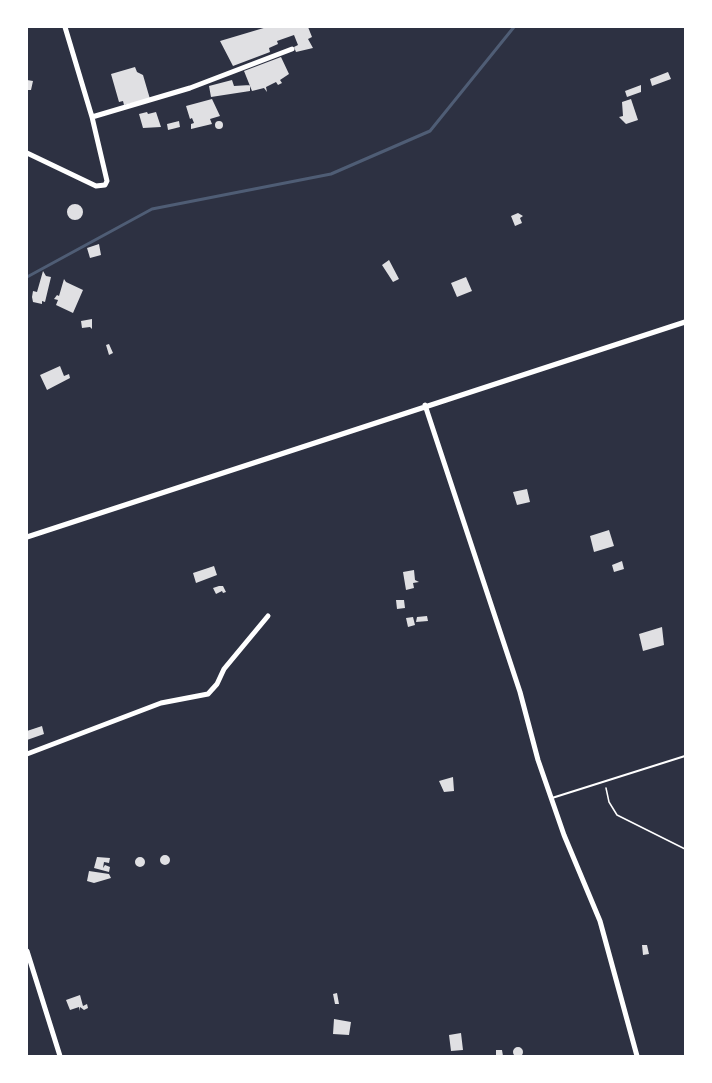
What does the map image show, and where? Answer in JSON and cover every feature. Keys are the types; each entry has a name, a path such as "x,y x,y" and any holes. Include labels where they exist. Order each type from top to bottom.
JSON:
{"street":[{"path":"27,153 96,186 106,183 107,173 65,27"},
{"path":"92,117 190,88 292,48"},
{"path":"27,537 425,405 685,322"},
{"path":"425,405 564,835 600,921 637,1056"},
{"path":"27,754 161,703 208,694 217,684 224,669 268,616"},
{"path":"27,951 60,1056"}],"lane":[{"path":"552,798 685,756"}],"path":[{"path":"604,782 609,802 617,815 685,849"}],"building":[{"path":"267,27 308,27 312,37 308,39 313,48 296,52 294,47 298,45 294,35 277,41 278,44 269,48 270,52 233,66 220,41"},
{"path":"281,57 289,74 280,80 282,83 278,85 276,82 266,87 267,92 264,88 252,91 244,71"},
{"path":"135,67 137,72 143,75 150,99 124,105 123,101 119,102 111,74"},
{"path":"668,72 671,79 652,86 650,79"},
{"path":"27,80 33,81 31,90 27,90"},
{"path":"232,80 234,86 250,85 250,91 211,97 209,86"},
{"path":"641,85 641,92 627,97 625,91"},
{"path":"212,99 220,116 210,119 212,124 191,129 191,124 194,123 192,118 190,119 186,106"},
{"path":"631,99 638,120 626,124 619,117 623,116 622,102"},
{"path":"147,112 148,114 156,112 161,127 143,128 139,114"},
{"path":"179,121 180,127 168,130 167,124"},
{"path":"219,121 223,125 219,129 215,125"},
{"path":"75,204 81,206 83,212 81,218 75,220 69,218 67,212 69,206"},
{"path":"518,213 523,216 520,218 522,223 515,226 511,216"},
{"path":"99,244 101,255 90,258 87,248"},
{"path":"389,260 399,279 393,282 382,265"},
{"path":"43,271 46,276 51,277 45,302 42,301 42,304 33,302 32,297 33,291 37,292"},
{"path":"466,277 472,291 457,297 451,283"},
{"path":"64,279 83,290 73,313 56,305 58,300 54,299 57,295 59,296"},
{"path":"92,319 92,329 82,328 81,321"},
{"path":"109,344 113,353 109,355 106,345"},
{"path":"60,366 64,376 69,374 70,378 47,390 40,375"},
{"path":"527,489 530,502 517,505 513,492"},
{"path":"609,530 614,546 594,552 590,536"},
{"path":"622,561 624,569 614,572 612,565"},
{"path":"214,566 217,575 196,583 193,573"},
{"path":"414,570 415,580 419,582 413,583 414,588 406,590 403,572"},
{"path":"223,586 226,592 216,594 213,588"},
{"path":"396,600 404,600 405,608 397,609"},
{"path":"427,616 428,621 416,622 417,617"},
{"path":"413,617 415,625 408,627 406,618"},
{"path":"662,627 664,645 643,651 639,634"},
{"path":"42,726 44,734 27,740 27,731"},
{"path":"453,777 454,791 444,792 439,781"},
{"path":"165,855 169,856 169,864 165,865 161,864 160,860 161,856"},
{"path":"97,857 110,858 109,863 104,862 103,868 105,865 110,867 109,872 94,868"},
{"path":"140,857 145,862 140,867 135,862"},
{"path":"89,871 109,874 111,878 94,883 87,881"},
{"path":"642,945 647,945 649,954 643,955"},
{"path":"337,993 339,1004 335,1004 333,994"},
{"path":"80,995 83,1006 87,1004 88,1008 84,1010 80,1007 80,1011 79,1007 70,1010 66,1000"},
{"path":"334,1019 351,1022 349,1035 333,1034"},
{"path":"461,1033 463,1050 451,1051 449,1035"},
{"path":"518,1047 522,1048 522,1056 518,1057 514,1056 513,1052 514,1048"},
{"path":"496,1050 502,1050 503,1056 496,1055"}],"waterway":[{"path":"27,277 152,209 331,174 430,131 514,27"}]}
